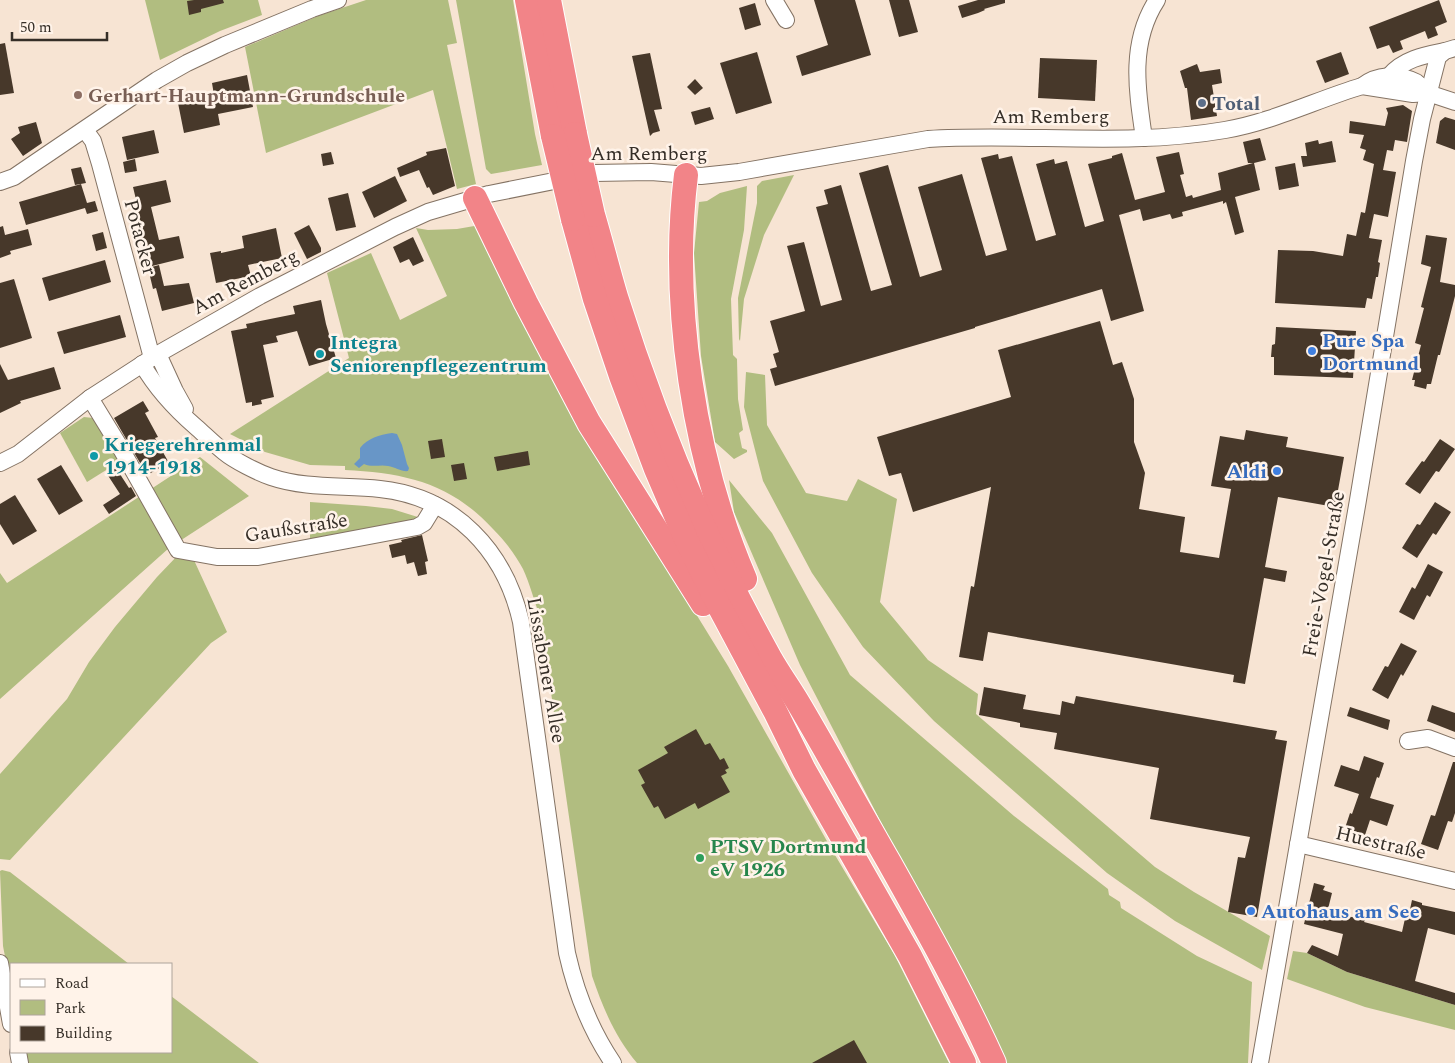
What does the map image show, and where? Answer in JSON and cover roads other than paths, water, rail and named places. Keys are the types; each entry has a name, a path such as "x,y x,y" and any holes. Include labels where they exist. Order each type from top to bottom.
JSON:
{"highway":[{"path":"527,0 564,135 583,217 606,333 656,469 686,538 719,606 804,770 910,956 964,1063"},
{"path":"548,0 564,135"},
{"path":"686,175 681,245 683,291 688,359 702,442 723,523 737,561 782,660 799,705"},
{"path":"475,198 526,303 589,424 689,582 767,715 804,770"},
{"path":"583,217 616,296 649,395 685,485 733,588 770,659 799,705 956,983 994,1063"}],"street":[{"path":"0,182 14,177 157,80 187,63 311,4 338,0"},
{"path":"774,0 786,20"},
{"path":"1144,138 1137,90 1139,46 1145,24 1157,0"},
{"path":"1389,76 1395,68 1409,61 1450,49"},
{"path":"1450,49 1438,57 1428,93 1455,102"},
{"name":"Am Remberg","path":"0,462 18,454 90,398 150,358 260,296 395,227 428,212 475,198 594,173 651,172 701,176 786,165 936,138 1144,138 1185,136 1253,124 1362,86 1371,79 1389,76 1417,82 1428,93"},
{"name":"Am Remberg","path":"1362,86 1413,94 1428,93"},
{"name":"Freie-Vogel-Straße","path":"1260,1063 1358,500 1414,161 1428,93"},
{"name":"Potacker","path":"85,130 93,141 100,164 150,358"},
{"name":"Lissaboner Allee","path":"150,358 151,379 170,404 225,454 271,477 317,486 382,489 403,493 435,505 460,519 490,550 503,570 517,604 524,641 567,953 573,979 593,1029 613,1063"},
{"name":"Gaußstraße","path":"90,398 178,550 217,557 258,557 417,527 424,523 435,505"},
{"path":"1408,741 1428,738 1455,748"},
{"name":"Huestraße","path":"1298,844 1455,881"},
{"path":"0,964 7,1017"}],"water":[{"path":"392,433 397,434 402,445 409,468 408,471 364,464 359,468 354,464 360,458 360,448 370,439"}],"place":[{"name":"Gerhart-Hauptmann-Grundschule","path":"78,95"},
{"name":"Total","path":"1202,103"},
{"name":"Pure Spa Dortmund","path":"1312,351"},
{"name":"Integra Seniorenpflegezentrum","path":"320,354"},
{"name":"Kriegerehrenmal 1914-1918","path":"94,456"},
{"name":"Aldi","path":"1277,471"},
{"name":"PTSV Dortmund eV 1926","path":"700,858"},
{"name":"Autohaus am See","path":"1251,911"}]}
